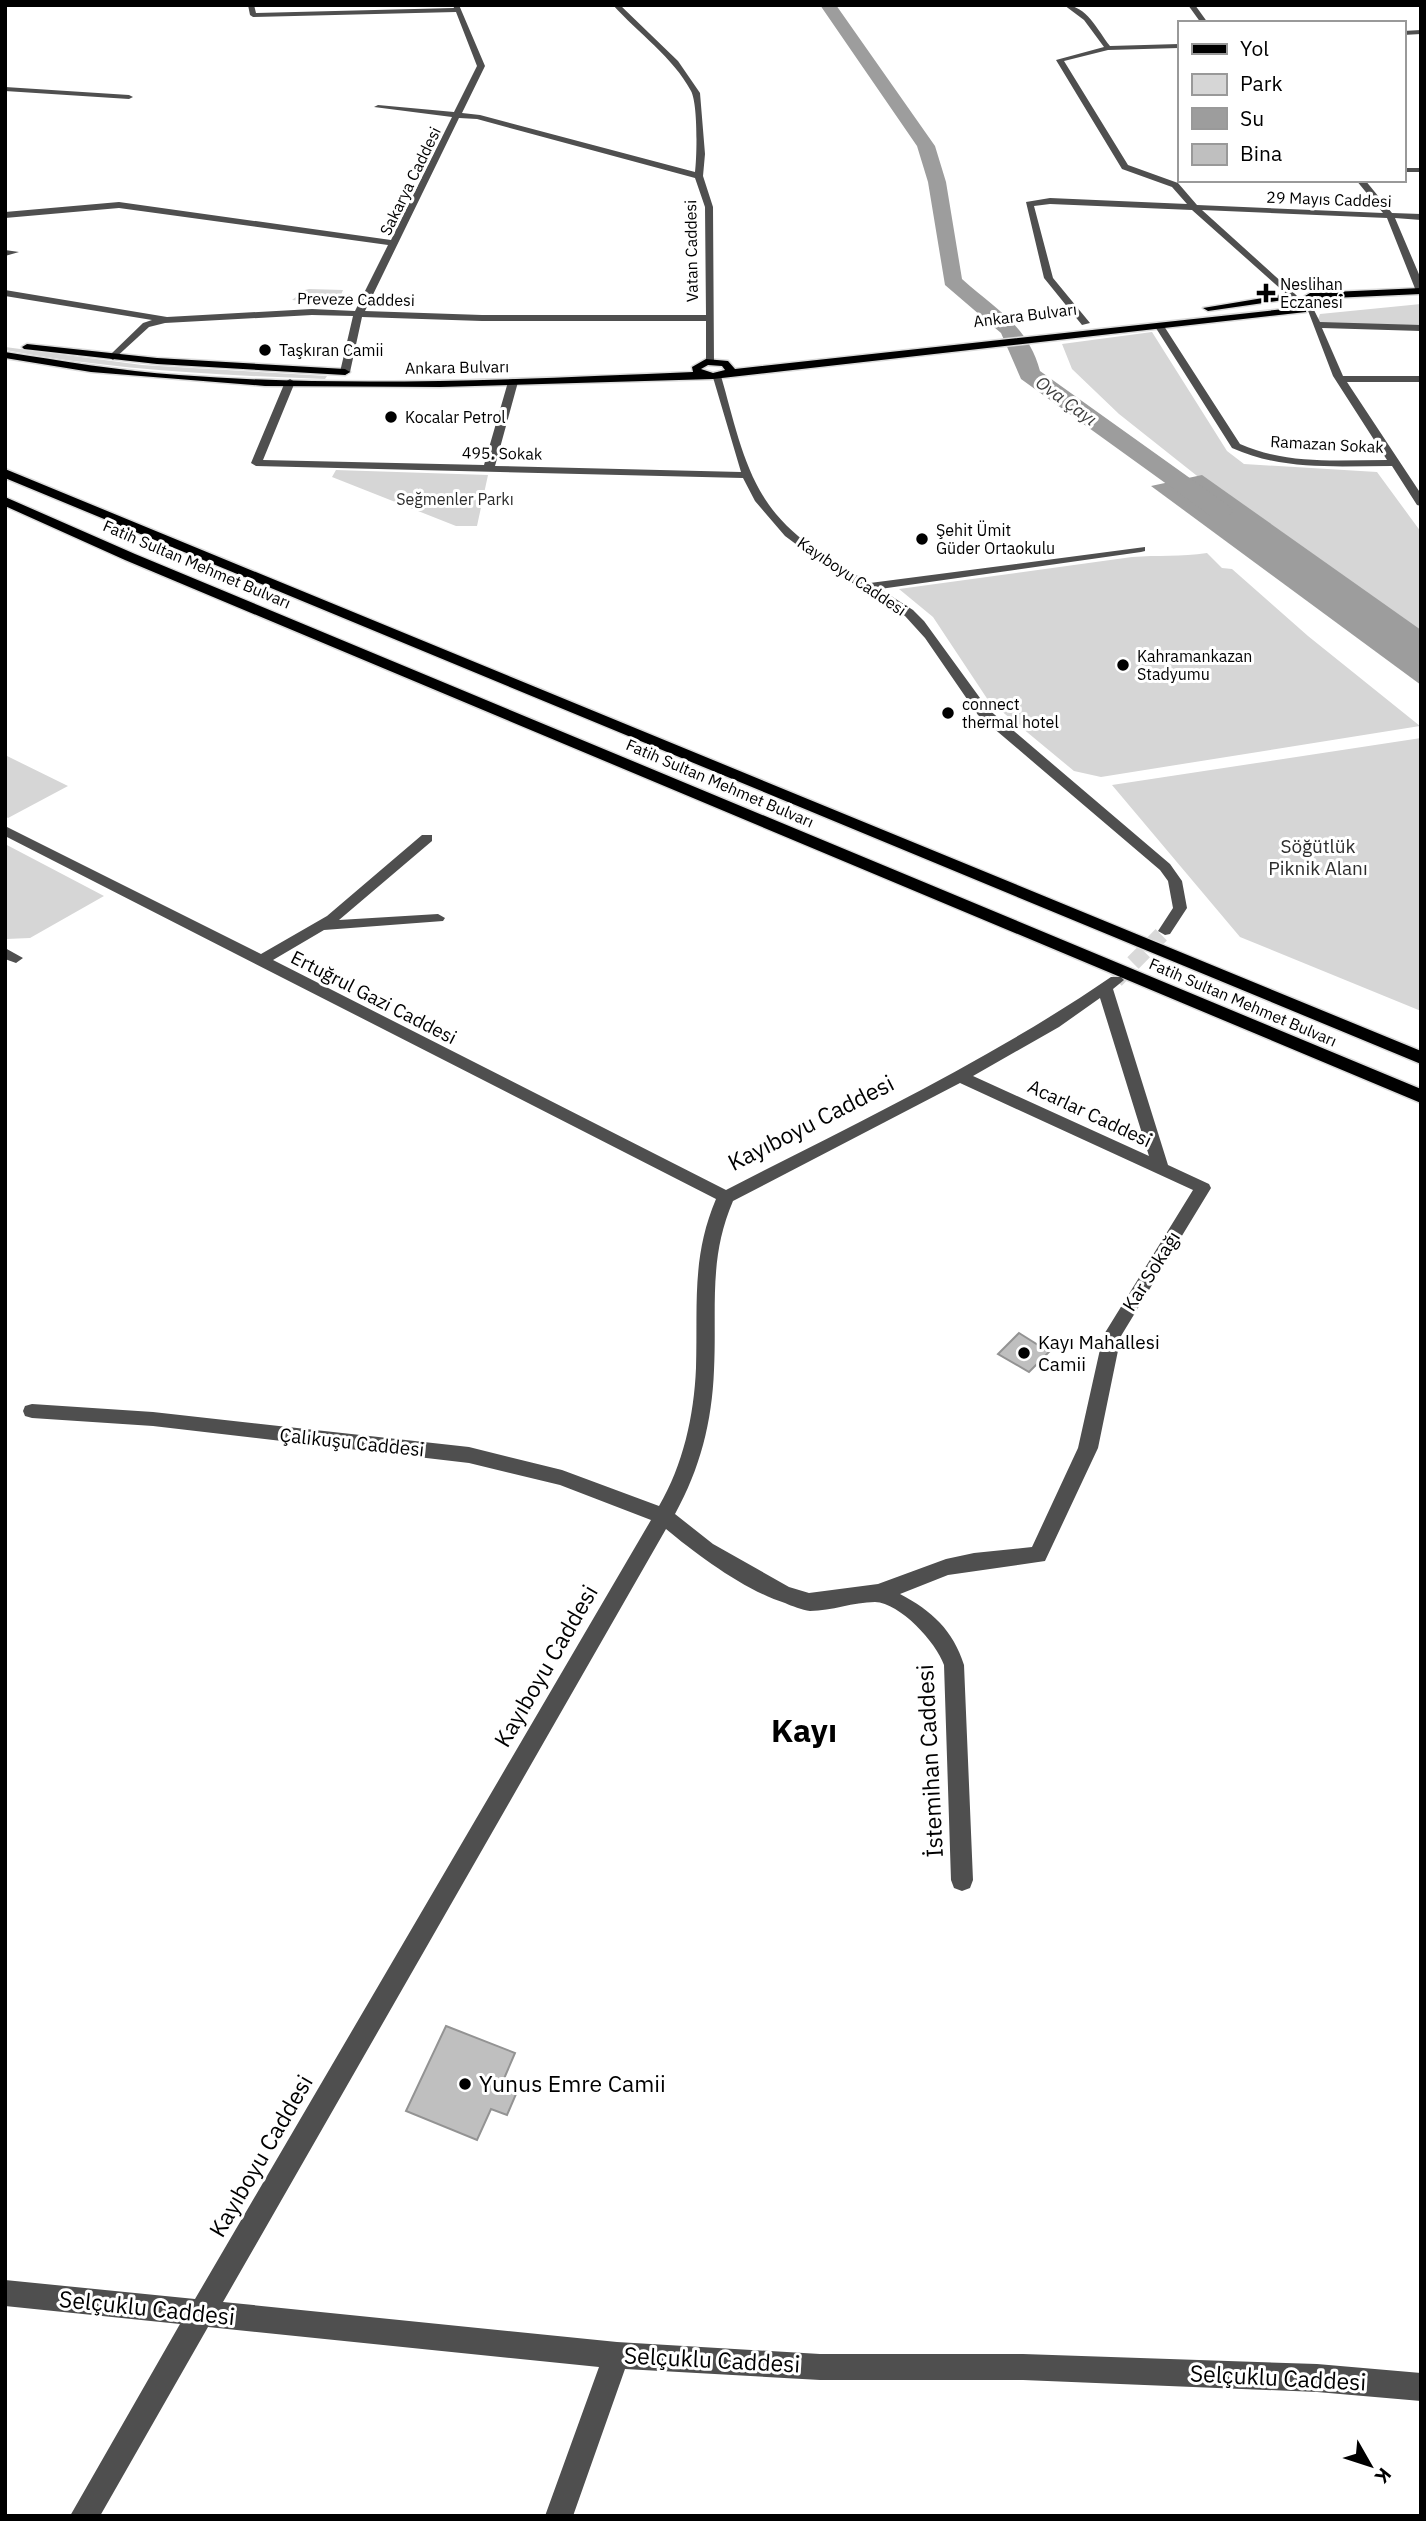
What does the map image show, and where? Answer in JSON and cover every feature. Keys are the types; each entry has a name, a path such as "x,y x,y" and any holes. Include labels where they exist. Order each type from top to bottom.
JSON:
{"highway":[{"name":"Fatih Sultan Mehmet Bulvarı","path":"5,473 1421,1058"},
{"name":"Fatih Sultan Mehmet Bulvarı","path":"5,501 142,562 1421,1097"}],"main road":[{"path":"1194,309 1290,297 1421,291"},
{"path":"1290,297 1287,304 1307,310 1324,304 1310,296"},
{"path":"1333,307 1421,299"},
{"name":"Ankara Bulvarı","path":"700,370 710,361 727,368 1307,310"},
{"name":"Ankara Bulvarı","path":"943,345 1146,316"},
{"path":"5,343 113,358 357,372"},
{"name":"Ankara Bulvarı","path":"5,355 143,374 340,384 700,370 716,376 727,368"},
{"path":"340,384 345,372"},
{"name":"Ankara Bulvarı","path":"393,372 432,372"},
{"name":"Ankara Bulvarı","path":"445,372 515,376"}],"street":[{"path":"251,5 253,15 457,8"},
{"name":"Vatan Caddesi","path":"616,5 675,63 696,93 701,154 699,176 709,206 710,361"},
{"path":"1067,5 1088,17 1095,34 1108,48"},
{"path":"1191,5 1203,21"},
{"name":"Sakarya Caddesi","path":"345,372 358,315 478,76 481,61 468,40 457,8"},
{"path":"1178,46 1108,48 1060,60 1125,167 1169,181 1194,208 1290,297"},
{"path":"5,89 129,97"},
{"path":"379,107 459,113 699,176"},
{"path":"1143,174 1178,173"},
{"path":"1362,182 1390,216 1421,291"},
{"name":"29 Mayıs Caddesi","path":"1085,323 1049,278 1027,206 1037,201 1421,217"},
{"path":"5,215 119,205 395,243"},
{"name":"Preveze Caddesi","path":"7,290 167,320 302,313 708,318"},
{"path":"1307,310 1340,379 1421,503"},
{"path":"113,358 146,325 167,320"},
{"name":"Ramazan Sokak","path":"1159,325 1236,446 1252,455 1277,460 1394,463"},
{"path":"1316,325 1421,328"},
{"path":"489,468 515,376"},
{"name":"Kayıboyu Caddesi","path":"716,376 748,475 761,501 781,526 923,626 966,692 1005,733 1124,829 1165,867 1175,881 1181,908 1166,931"},
{"path":"1340,379 1421,379"},
{"name":"495. Sokak","path":"289,382 256,463 748,475"},
{"path":"869,587 1141,550"},
{"name":"Ertuğrul Gazi Caddesi","path":"5,830 726,1196"},
{"path":"261,961 320,926 427,838"},
{"path":"320,926 438,918"},
{"name":"Kayıboyu Caddesi","path":"84,2516 684,1480 698,1432 705,1371 706,1251 711,1226 726,1196 960,1076 1054,1023 1110,985 1161,1169"},
{"name":"Acarlar Caddesi","path":"960,1076 1203,1188"},
{"name":"Kar Sokağı","path":"1038,1555 1087,1448 1112,1336 1203,1188"},
{"name":"Çalıkuşu Caddesi","path":"32,1411 153,1419 469,1455 562,1478 663,1516 706,1550 783,1594 809,1602 879,1593 946,1567 974,1560 1038,1555"},
{"name":"İstemihan Caddesi","path":"879,1593 920,1615 950,1648 954,1665 962,1880"},
{"name":"Selçuklu Caddesi","path":"5,2293 617,2355 820,2367 1023,2367 1317,2378 1421,2387"},
{"path":"559,2516 617,2355"}],"green space":[{"path":"305,290 343,290 340,297 327,303 292,300"},
{"path":"1421,304 1421,326 1316,325 1320,314"},
{"path":"1152,332 1227,451 1244,464 1377,472 1421,532 1421,631 1206,483 1119,414 1072,369 1062,344"},
{"path":"5,347 142,365 327,376 325,379 125,367 45,357 5,350"},
{"name":"Seğmenler Parkı","path":"336,470 488,475 477,526 456,526 332,477"},
{"path":"1207,553 1222,568 1232,569 1308,636 1420,726 1101,777 1074,771 988,700 933,617 899,589 1132,557"},
{"name":"Söğütlük Piknik Alanı","path":"1421,738 1421,1011 1240,937 1112,785"},
{"path":"5,756 68,786 8,818 5,816"},
{"path":"5,844 104,896 30,938 6,939"}],"water":[{"path":"1202,475 1421,630 1421,685 1151,486"}],"building":[{"name":"Kayı Mahallesi Camii","path":"1019,1333 1049,1352 1029,1372 998,1354"},
{"name":"Yunus Emre Camii","path":"446,2026 515,2053 503,2081 519,2087 507,2115 491,2109 477,2140 406,2111"}],"waterway":[{"name":"Ova Çayı","path":"828,5 908,116 926,146 937,182 952,281 1009,328 1024,355 1029,374 1220,511"}],"tunnel":[{"path":"1116,980 1165,931"}],"place":[{"name":"Neslihan Eczanesi","path":"1266,293"},
{"name":"Taşkıran Camii","path":"265,350"},
{"name":"Kocalar Petrol","path":"391,417"},
{"name":"Şehit Ümit Güder Ortaokulu","path":"922,539"},
{"name":"Kahramankazan Stadyumu","path":"1123,665"},
{"name":"connect thermal hotel","path":"948,713"},
{"name":"Kayı Mahallesi Camii","path":"1024,1353"},
{"name":"Yunus Emre Camii","path":"465,2084"}],"district":[{"name":"Kayı","path":"804,1731"}]}
